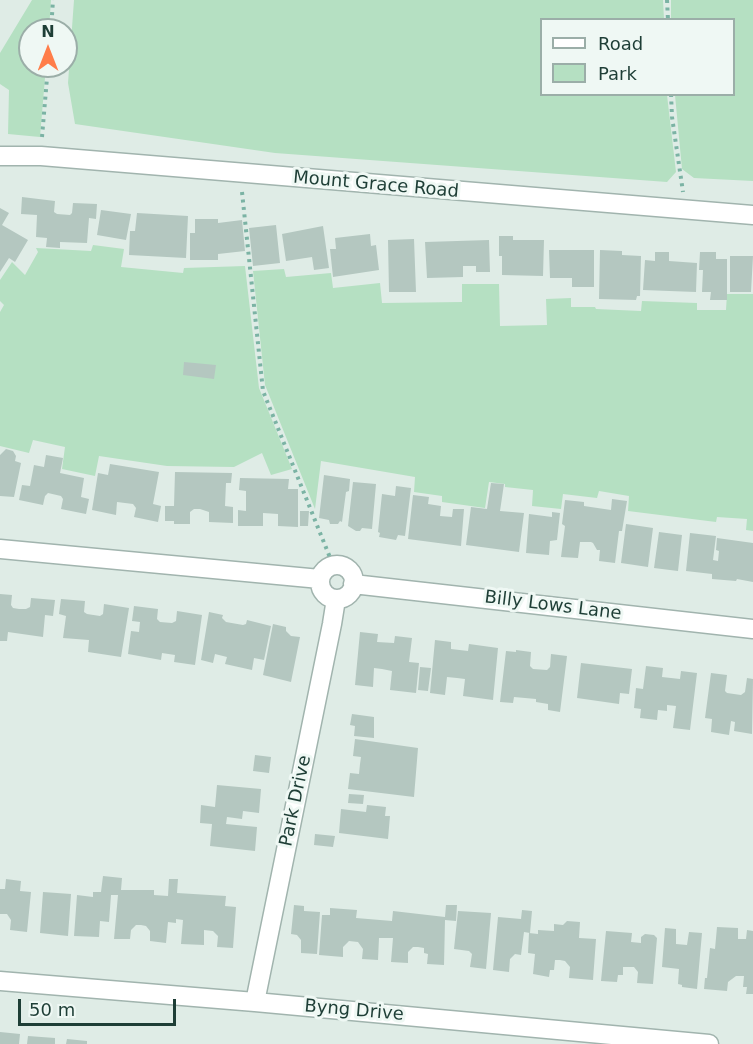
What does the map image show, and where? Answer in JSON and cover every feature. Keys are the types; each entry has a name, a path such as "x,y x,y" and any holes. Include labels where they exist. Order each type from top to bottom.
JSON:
{"street":[{"name":"Mount Grace Road","path":"0,156 41,156 753,215"},
{"path":"0,549 320,579"},
{"path":"339,566 349,570 354,580 349,594 336,599 330,598 323,591 320,579 325,571 339,566"},
{"name":"Billy Lows Lane","path":"353,585 753,629"},
{"name":"Park Drive","path":"255,1002 333,624 336,599"},
{"name":"Byng Drive","path":"0,981 708,1044"}],"path":[{"path":"52,18 53,0"},
{"path":"667,0 668,18"},
{"path":"41,156 47,78"},
{"path":"671,96 683,193"},
{"path":"241,173 263,391 334,566"}],"green space":[{"path":"32,0 51,0 50,18 21,18"},
{"path":"74,0 663,0 664,18 540,18 540,96 667,96 676,172 667,182 275,153 75,124 68,83 68,78 78,78 78,18 73,18"},
{"path":"671,0 753,0 753,181 694,178 682,169 675,96 735,96 735,18 671,18"},
{"path":"18,23 18,78 45,78 40,137 8,134 9,90 0,84 0,53"},
{"path":"93,245 124,249 121,267 183,273 184,268 245,266 259,388 292,469 271,475 262,453 234,467 167,466 99,456 95,476 62,469 65,447 33,440 29,453 0,446 0,312 4,305 0,301 0,280 12,262 25,275 38,252 36,248 91,251"},
{"path":"284,269 286,277 331,273 333,288 380,283 382,303 462,302 462,284 499,284 500,326 547,325 546,299 571,298 571,307 595,307 596,309 641,311 642,301 697,303 697,310 726,310 727,294 753,294 753,531 746,530 747,519 717,517 716,522 628,511 629,496 599,491 597,498 563,494 561,509 532,506 533,490 505,487 505,484 489,482 485,508 442,502 442,496 414,492 415,477 321,461 315,509 265,385 253,271"}],"building":[{"path":"22,197 55,201 54,212 57,214 70,215 73,203 97,204 96,219 89,218 87,243 60,242 60,248 46,247 47,238 36,237 37,215 21,214"},
{"path":"0,208 9,213 2,225 28,240 15,262 9,258 0,272"},
{"path":"101,210 131,214 126,240 97,235"},
{"path":"137,213 188,216 186,258 129,255 130,231 135,231"},
{"path":"195,219 218,219 218,223 242,220 245,251 218,254 218,260 190,260 190,233 195,233"},
{"path":"276,225 280,263 253,266 249,228"},
{"path":"323,226 329,268 314,270 312,257 286,261 282,234"},
{"path":"370,234 371,246 376,245 379,270 333,277 330,249 336,249 335,238"},
{"path":"499,236 513,236 513,240 544,240 543,276 502,275"},
{"path":"414,239 416,292 389,292 388,240"},
{"path":"489,240 490,272 476,272 476,266 463,266 463,277 427,278 425,242"},
{"path":"549,250 594,250 594,287 572,287 572,278 550,278"},
{"path":"600,250 622,251 622,255 641,256 640,296 637,296 636,300 599,299"},
{"path":"655,252 669,252 669,261 697,263 696,292 643,290 645,260 655,261"},
{"path":"700,252 716,252 716,259 727,259 727,300 710,300 711,292 702,292 703,270 699,270"},
{"path":"730,256 753,256 751,292 730,292"},
{"path":"184,362 216,365 214,379 183,375"},
{"path":"6,449 13,451 16,456 15,461 21,463 14,497 0,496 0,455"},
{"path":"46,455 63,458 60,473 84,478 81,497 89,499 86,514 61,509 63,499 61,496 48,493 43,505 19,500 22,485 30,486 34,465 44,467"},
{"path":"110,464 159,472 153,504 161,506 158,522 134,517 136,508 133,504 117,502 116,515 92,510 98,473 108,475"},
{"path":"175,472 232,473 231,483 226,483 225,506 233,507 233,523 209,522 209,512 200,509 190,512 190,524 174,524 174,521 165,521 165,506 174,506"},
{"path":"324,475 350,479 342,522 338,524 330,524 329,520 319,518"},
{"path":"240,478 289,479 288,489 298,489 298,527 278,526 278,514 263,513 263,526 238,526 238,510 246,511 246,491 239,490"},
{"path":"353,482 376,484 372,529 362,528 356,531 348,526"},
{"path":"491,483 504,484 500,511 524,513 519,552 466,545 471,507 487,509"},
{"path":"396,486 411,488 405,536 398,535 396,540 379,537 378,532 382,494 395,496"},
{"path":"413,495 429,497 428,504 441,506 440,516 452,517 453,509 464,509 461,546 408,539"},
{"path":"612,499 627,501 622,531 619,531 615,563 599,561 600,550 597,550 591,542 580,542 578,558 561,557 565,526 562,524 565,500 584,502 584,506 611,510"},
{"path":"300,511 309,511 308,526 300,526"},
{"path":"552,512 560,513 557,540 550,541 549,555 526,553 529,514 552,517"},
{"path":"626,524 653,528 648,567 621,563"},
{"path":"659,532 682,535 678,571 654,568"},
{"path":"690,533 716,536 713,560 718,561 717,538 753,543 753,582 737,579 736,581 712,579 712,574 686,571"},
{"path":"0,594 12,595 11,605 19,609 30,607 31,598 55,600 53,616 45,615 43,637 8,632 7,641 0,641"},
{"path":"61,599 85,601 84,612 100,616 103,614 104,604 129,608 121,657 88,652 89,640 63,638 66,616 59,614"},
{"path":"134,606 158,609 157,619 160,622 176,621 177,611 202,615 195,665 174,662 175,655 162,653 161,660 128,654 131,631 139,632 140,622 132,621"},
{"path":"209,612 223,615 222,618 226,622 243,625 247,620 271,626 264,660 254,658 252,670 225,664 227,657 215,654 213,663 201,660"},
{"path":"273,624 286,627 286,631 291,636 300,637 291,682 263,675"},
{"path":"360,632 378,634 377,642 394,643 395,636 412,638 409,662 419,663 416,693 390,690 392,671 382,669 374,668 373,687 355,685"},
{"path":"435,640 451,642 451,649 468,651 469,644 498,648 493,700 463,696 465,679 457,678 447,677 445,695 430,693"},
{"path":"516,650 531,652 530,666 533,669 547,670 550,667 551,654 567,656 560,712 548,710 548,704 536,702 536,699 514,697 513,703 500,702 506,651 516,652"},
{"path":"581,663 632,669 629,694 620,693 619,704 577,698"},
{"path":"646,666 663,668 662,677 680,679 681,671 697,673 690,730 673,728 676,706 667,705 667,711 658,710 657,720 640,718 641,709 634,708 636,688 643,689"},
{"path":"420,667 431,668 428,691 418,690"},
{"path":"711,673 727,675 725,691 741,695 745,692 747,678 753,679 752,734 734,731 735,722 731,721 729,735 711,732 712,719 705,718"},
{"path":"352,714 374,717 374,738 354,736 355,726 350,725"},
{"path":"355,739 418,748 414,797 348,789 350,773 359,774 361,757 353,756"},
{"path":"255,755 271,757 269,773 253,771"},
{"path":"217,785 261,789 259,813 243,811 242,819 227,817 226,824 257,827 255,851 210,846 212,824 200,823 201,805 215,807"},
{"path":"349,794 364,795 363,804 348,803"},
{"path":"367,805 386,807 385,816 390,816 388,839 339,833 341,809 366,812"},
{"path":"315,834 335,836 333,847 314,845"},
{"path":"103,876 122,878 121,890 154,890 154,895 168,896 169,879 178,879 177,893 226,896 225,906 236,907 233,948 217,947 218,936 213,931 204,930 204,945 181,944 183,920 176,919 176,923 168,922 166,943 150,941 150,931 146,926 141,925 136,925 131,930 130,939 114,939 118,895 111,895 109,922 100,921 99,937 74,936 77,895 93,897 93,892 101,892"},
{"path":"6,879 21,881 20,891 31,892 27,932 10,930 11,920 7,914 0,914 0,889 5,889"},
{"path":"43,892 71,894 68,936 40,933"},
{"path":"294,905 304,906 304,911 320,912 317,954 301,953 301,940 297,935 291,934"},
{"path":"446,905 457,905 456,921 445,920 444,965 427,964 428,954 424,953 424,948 418,947 413,947 408,952 408,963 391,962 393,938 379,938 378,960 362,959 363,949 358,942 349,941 343,947 343,957 319,955 322,915 330,915 330,908 357,910 356,918 392,921 393,911 445,917"},
{"path":"522,910 532,911 530,933 524,932 521,955 515,954 510,959 509,972 493,970 498,917 521,919"},
{"path":"458,911 491,913 486,969 470,967 472,954 469,951 454,949"},
{"path":"567,921 580,922 579,938 596,939 593,980 569,978 570,967 565,961 560,960 555,960 554,970 550,970 549,977 533,974 535,954 528,953 529,933 538,934 538,930 554,931 554,924 563,925"},
{"path":"717,927 738,928 738,939 746,939 747,930 753,931 753,994 746,994 747,987 743,987 744,976 736,976 728,982 727,991 704,989 710,948 715,949"},
{"path":"665,928 676,929 676,944 687,945 689,932 702,933 697,989 682,987 678,984 679,969 662,967"},
{"path":"606,931 632,933 631,942 641,943 641,937 645,934 654,935 657,938 653,984 637,983 638,972 634,967 623,967 623,975 618,975 617,982 601,981"},
{"path":"0,1032 20,1034 19,1044 0,1044"},
{"path":"28,1036 55,1038 55,1044 27,1044"},
{"path":"67,1039 87,1041 87,1044 66,1044"}]}
